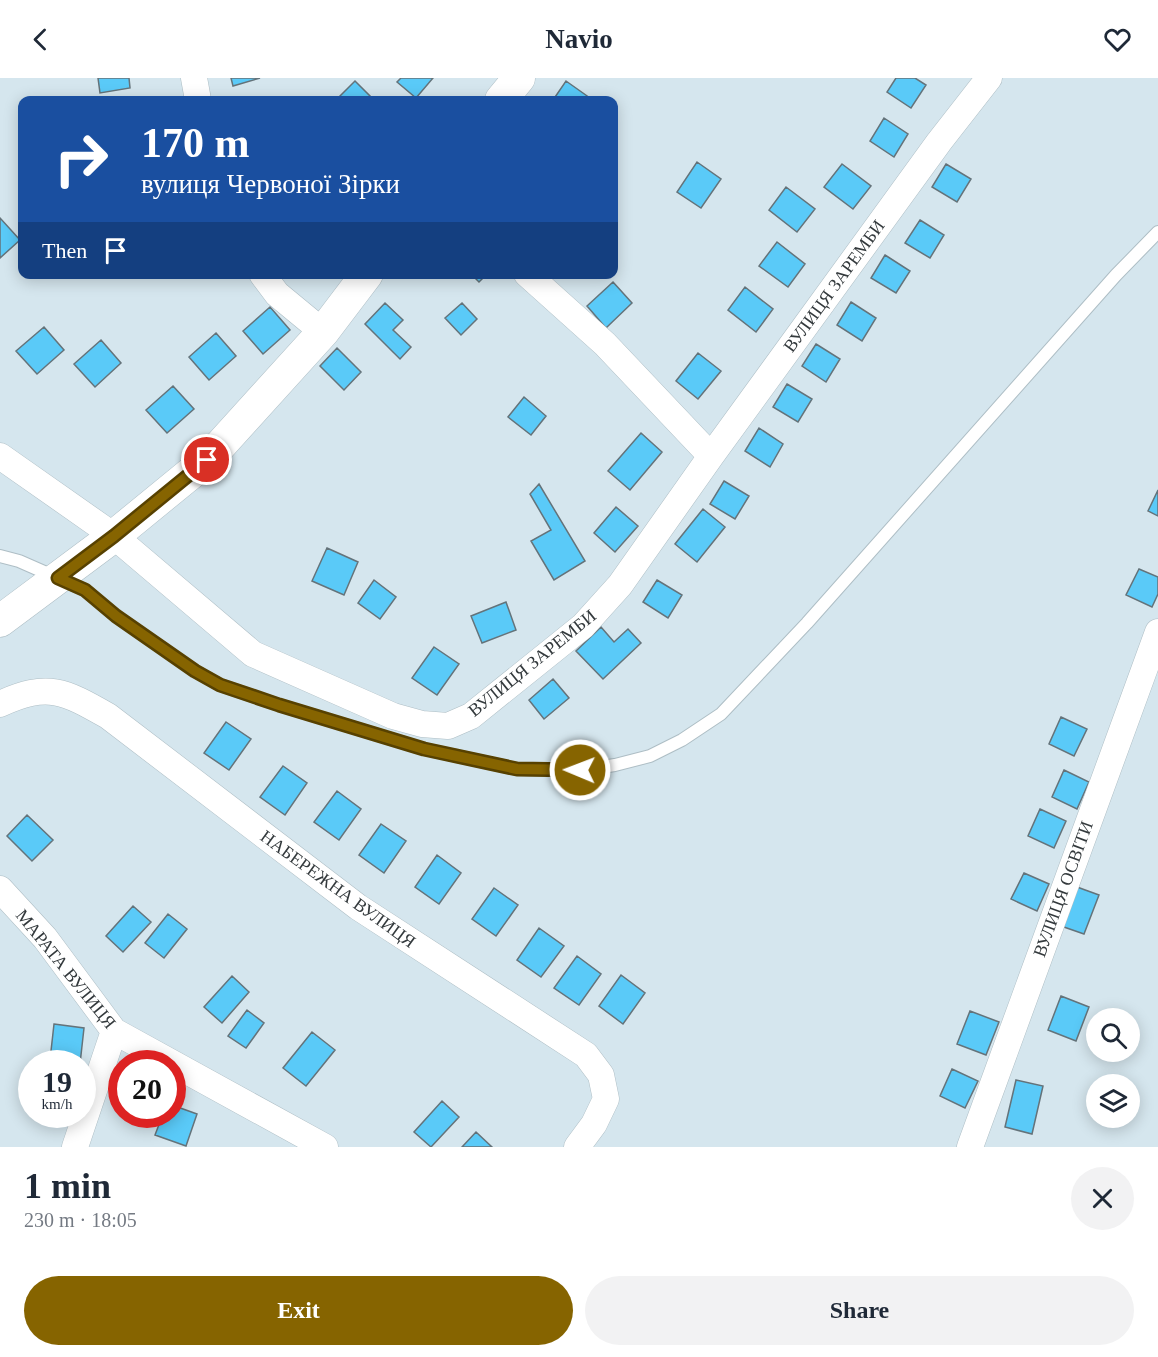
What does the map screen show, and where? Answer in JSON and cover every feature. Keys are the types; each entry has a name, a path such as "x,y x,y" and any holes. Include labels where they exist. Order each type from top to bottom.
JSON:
{"street":[{"path":"194,78 197,96"},
{"path":"504,96 519,78"},
{"name":"ВУЛИЦЯ ЗАРЕМБИ","path":"0,456 114,536 253,654 393,716 422,724 448,726 471,716 583,626 620,585 711,456 988,78"},
{"path":"266,279 277,294 323,332"},
{"path":"0,621 114,536 207,460 323,332 363,279"},
{"path":"532,279 604,344 711,456"},
{"name":"ВУЛИЦЯ ОСВІТИ","path":"970,1147 1158,632"},
{"name":"НАБЕРЕЖНА ВУЛИЦЯ","path":"0,704 22,694 49,690 78,699 108,716 358,907 586,1055 601,1075 606,1099 594,1124 577,1147"},
{"name":"МАРАТА ВУЛИЦЯ","path":"0,889 45,938 114,1031 325,1147"},
{"path":"75,1147 114,1031"}],"lane":[{"path":"0,556 85,590 125,622 195,671 220,685 302,712 424,749 517,769 580,770 615,765 650,756 682,740 721,714 807,623 1116,275 1158,232"}],"building":[{"path":"98,78 129,78 130,88 100,93"},
{"path":"231,78 260,78 233,86"},
{"path":"401,78 433,78 418,96 414,96 397,82"},
{"path":"896,78 915,78 926,85 911,108 887,92"},
{"path":"355,81 370,96 340,96"},
{"path":"566,81 587,96 556,96"},
{"path":"884,118 908,134 894,157 870,141"},
{"path":"697,162 721,179 701,208 677,192"},
{"path":"842,164 871,186 853,209 824,187"},
{"path":"946,164 971,179 957,202 932,187"},
{"path":"786,187 815,209 797,232 769,210"},
{"path":"0,218 18,238 18,242 0,258"},
{"path":"920,220 944,235 930,258 905,243"},
{"path":"777,242 805,264 788,287 759,266"},
{"path":"885,255 910,271 896,293 871,278"},
{"path":"613,282 632,303 606,328 587,306"},
{"path":"745,287 773,309 756,332 728,310"},
{"path":"851,302 876,318 862,341 837,325"},
{"path":"385,303 403,320 393,330 411,347 400,359 365,324"},
{"path":"462,303 477,319 461,335 445,318"},
{"path":"270,307 290,330 263,354 243,331"},
{"path":"44,327 64,350 37,374 16,351"},
{"path":"216,333 236,356 209,380 189,357"},
{"path":"101,340 121,363 95,387 74,364"},
{"path":"816,344 840,359 826,382 802,366"},
{"path":"337,348 361,372 344,390 320,366"},
{"path":"698,353 721,371 698,399 676,381"},
{"path":"787,384 812,399 798,422 773,407"},
{"path":"173,386 194,409 167,433 146,410"},
{"path":"524,397 546,416 531,435 508,417"},
{"path":"759,428 783,444 770,467 745,451"},
{"path":"641,433 662,452 630,490 608,471"},
{"path":"724,481 749,496 735,519 710,504"},
{"path":"539,484 585,561 554,580 531,541 551,530 530,494"},
{"path":"1158,490 1158,516 1148,511"},
{"path":"616,507 638,526 615,552 594,533"},
{"path":"703,509 725,527 697,562 675,544"},
{"path":"327,548 358,562 344,595 312,581"},
{"path":"1139,569 1158,577 1158,594 1152,607 1126,595"},
{"path":"374,580 396,597 380,619 358,603"},
{"path":"657,580 682,595 668,618 643,602"},
{"path":"506,602 516,630 482,643 471,616"},
{"path":"601,627 614,642 628,629 641,643 603,679 576,651"},
{"path":"434,647 459,664 437,695 412,678"},
{"path":"553,679 569,698 544,719 529,700"},
{"path":"1061,717 1087,729 1074,756 1049,744"},
{"path":"226,722 251,739 229,770 204,753"},
{"path":"283,766 307,783 285,815 260,797"},
{"path":"1064,770 1089,782 1077,809 1052,797"},
{"path":"337,791 361,809 339,840 314,822"},
{"path":"1040,809 1066,821 1054,848 1028,836"},
{"path":"27,815 53,840 32,861 7,836"},
{"path":"381,824 406,841 384,873 359,855"},
{"path":"437,855 461,873 439,904 415,887"},
{"path":"1024,873 1049,884 1037,911 1011,899"},
{"path":"1077,887 1099,895 1084,934 1061,926"},
{"path":"494,888 518,905 496,936 472,919"},
{"path":"133,906 151,922 123,952 106,936"},
{"path":"168,914 187,929 164,958 145,943"},
{"path":"539,928 564,946 541,977 517,960"},
{"path":"577,956 601,974 579,1005 554,988"},
{"path":"621,975 645,993 623,1024 599,1006"},
{"path":"232,976 249,992 222,1023 204,1007"},
{"path":"1061,996 1089,1007 1086,1008 1086,1015 1076,1041 1048,1030"},
{"path":"247,1010 264,1023 246,1048 228,1036"},
{"path":"970,1011 999,1022 986,1055 957,1044"},
{"path":"54,1024 84,1028 82,1050 51,1050"},
{"path":"312,1032 335,1050 306,1086 283,1068"},
{"path":"952,1069 978,1081 965,1108 940,1096"},
{"path":"1016,1080 1043,1086 1032,1134 1005,1127"},
{"path":"442,1101 459,1117 431,1147 414,1132"},
{"path":"186,1110 197,1114 186,1146 155,1135 158,1128 186,1128"},
{"path":"476,1132 492,1147 462,1147"}],"route":[{"path":"207,460 171,491 58,578 85,590 116,616 195,671 220,685 424,749 517,769 580,770"}]}
